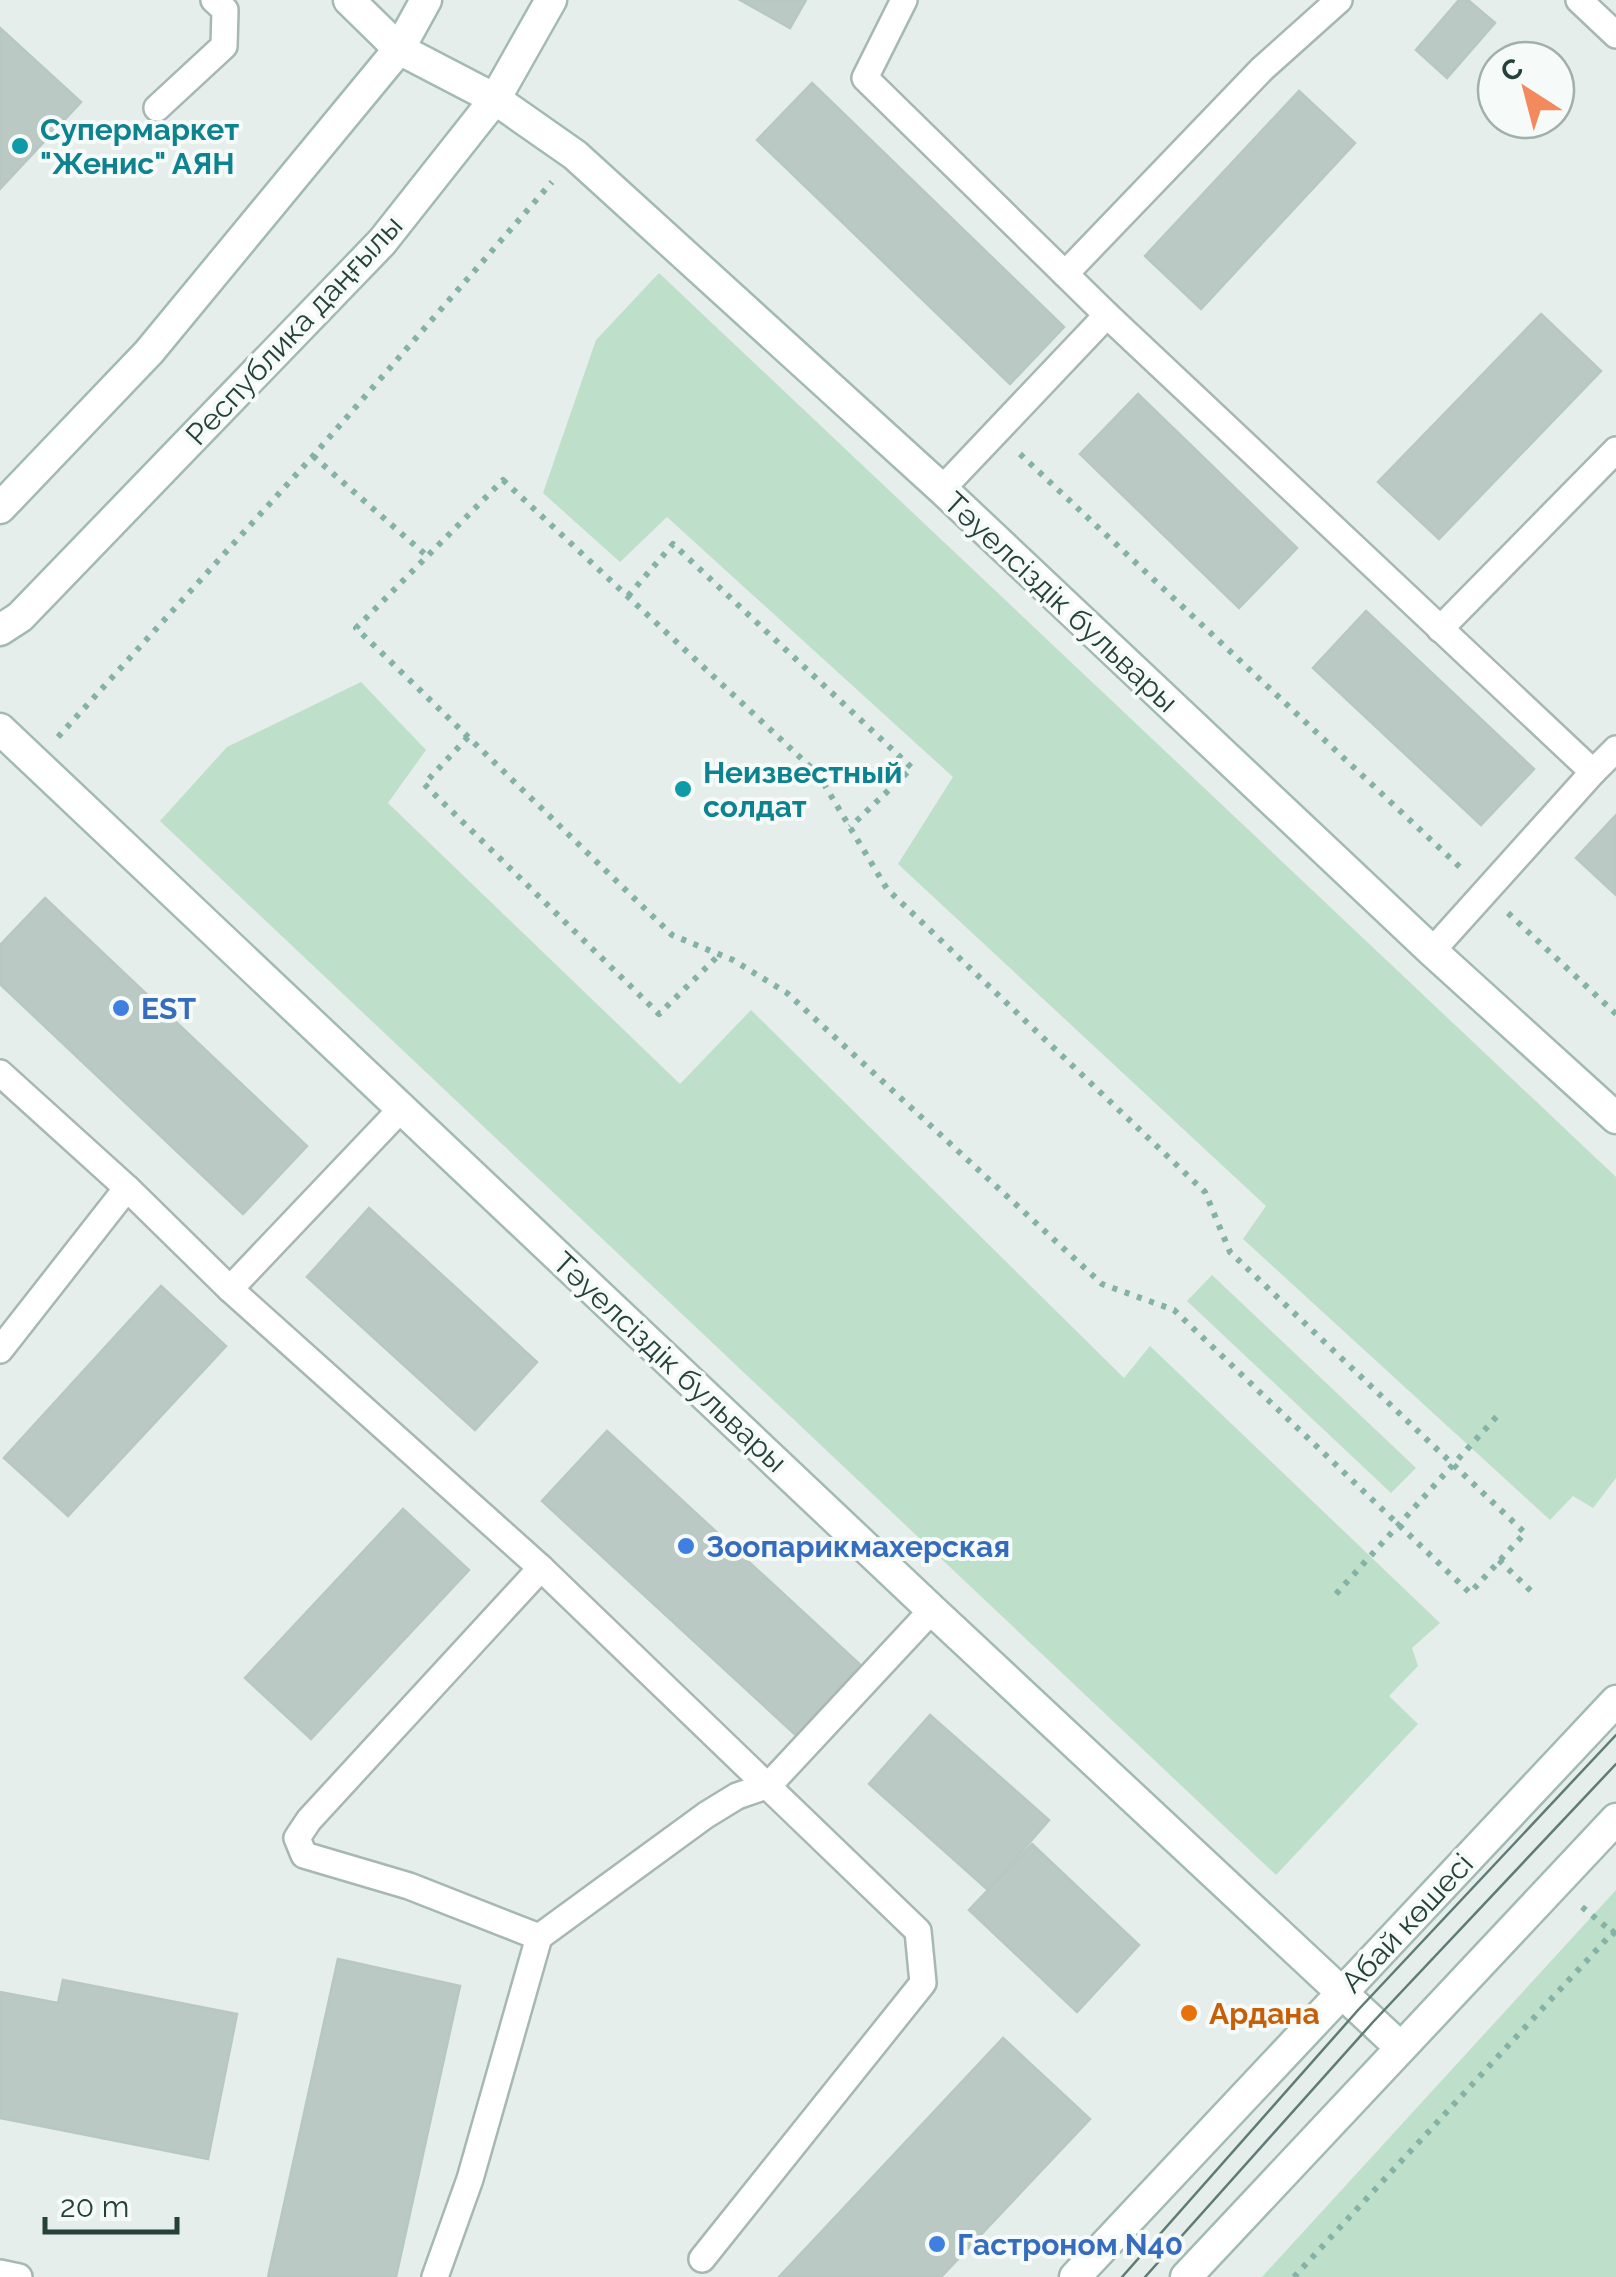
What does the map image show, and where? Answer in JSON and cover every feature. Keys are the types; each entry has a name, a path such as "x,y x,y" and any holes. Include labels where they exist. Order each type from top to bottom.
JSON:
{"street":[{"name":"Тәуелсіздік бульвары","path":"350,0 399,49 495,99 575,156 942,489 1432,951 1616,1118"},
{"path":"0,508 149,352 399,49 426,0"},
{"name":"Республика даңғылы","path":"0,630 20,617 382,242 495,99 551,0"},
{"name":"Тәуелсіздік бульвары","path":"0,729 1400,2047"},
{"name":"Абай көшесі","path":"1075,2277 1616,1701"},
{"path":"1186,2277 1616,1819"}],"lane":[{"path":"156,108 224,46 225,10 214,0"},
{"path":"904,0 864,78 1108,316 1592,772"},
{"path":"1065,274 1262,69 1339,0"},
{"path":"1579,0 1616,34"},
{"path":"942,489 1108,316"},
{"path":"1440,629 1616,450"},
{"path":"1432,951 1616,749"},
{"path":"0,1074 127,1188 230,1288 542,1568 918,1931 924,1983 702,2258"},
{"path":"230,1288 401,1109"},
{"path":"0,1350 127,1188"},
{"path":"538,1937 408,1886 304,1855 297,1838 309,1820 542,1568"},
{"path":"435,2277 470,2179 538,1937 706,1816 737,1796 769,1785 932,1610"},
{"path":"0,2273 20,2277"}],"path":[{"path":"34,764 313,456 575,156"},
{"path":"998,433 1616,1014"},
{"path":"313,456 428,556"},
{"path":"503,480 818,774 888,889 1206,1192 1230,1252 1525,1533 1470,1593 1174,1310 1102,1284 786,993 734,960 672,935 356,628 428,556 503,480"},
{"path":"628,596 674,544 912,768 850,827"},
{"path":"468,737 424,784 660,1014 719,954"},
{"path":"1336,1594 1498,1415"},
{"path":"1499,1560 1533,1593"},
{"path":"1294,2277 1615,1932 1576,1902"}],"green space":[{"path":"659,273 1616,1177 1616,1478 1593,1508 1573,1496 1550,1520 1243,1239 1266,1206 898,864 953,777 667,517 620,562 543,493 596,340"},
{"path":"361,682 426,750 388,803 680,1084 751,1010 1124,1378 1150,1346 1440,1623 1412,1648 1418,1666 1389,1696 1418,1724 1276,1875 160,821 227,747"},
{"path":"1212,1275 1416,1468 1391,1493 1187,1301"},
{"path":"1616,1890 1616,2277 1262,2277"}],"building":[{"path":"740,0 806,0 790,28"},
{"path":"1459,0 1468,0 1495,23 1476,40 1447,78 1416,50"},
{"name":"Супермаркет \"Женис\" АЯН","path":"0,28 81,102 0,189"},
{"path":"812,83 1064,327 1010,384 757,140"},
{"path":"1299,91 1355,143 1201,309 1145,256"},
{"path":"1541,314 1601,371 1439,539 1378,482"},
{"path":"1138,394 1297,548 1239,608 1080,454"},
{"path":"1366,611 1534,769 1481,825 1313,668"},
{"path":"1616,815 1616,895 1576,858"},
{"path":"45,898 307,1146 243,1214 0,984 0,945"},
{"path":"369,1208 537,1362 475,1430 307,1277"},
{"path":"161,1286 226,1346 68,1516 4,1458"},
{"path":"607,1431 866,1670 801,1740 542,1501"},
{"path":"403,1509 469,1570 311,1739 245,1678"},
{"path":"930,1715 1049,1820 988,1890 869,1784"},
{"path":"1032,1844 1139,1945 1077,2012 969,1910"},
{"path":"338,1959 460,1986 396,2277 268,2277"},
{"path":"63,1980 237,2014 208,2159 0,2118 0,1992 58,2003"},
{"path":"1003,2038 1090,2119 941,2277 779,2277"}],"tram line":[{"path":"1122,2277 1359,2009 1616,1735"},
{"path":"1145,2277 1373,2022 1616,1764"}],"place":[{"name":"Супермаркет \"Женис\" АЯН","path":"20,146"},
{"name":"Неизвестный солдат","path":"683,789"},
{"name":"EST","path":"121,1008"},
{"name":"Зоопарикмахерская","path":"686,1546"},
{"name":"Ардана","path":"1189,2013"},
{"name":"Гастроном N40","path":"937,2244"}]}
